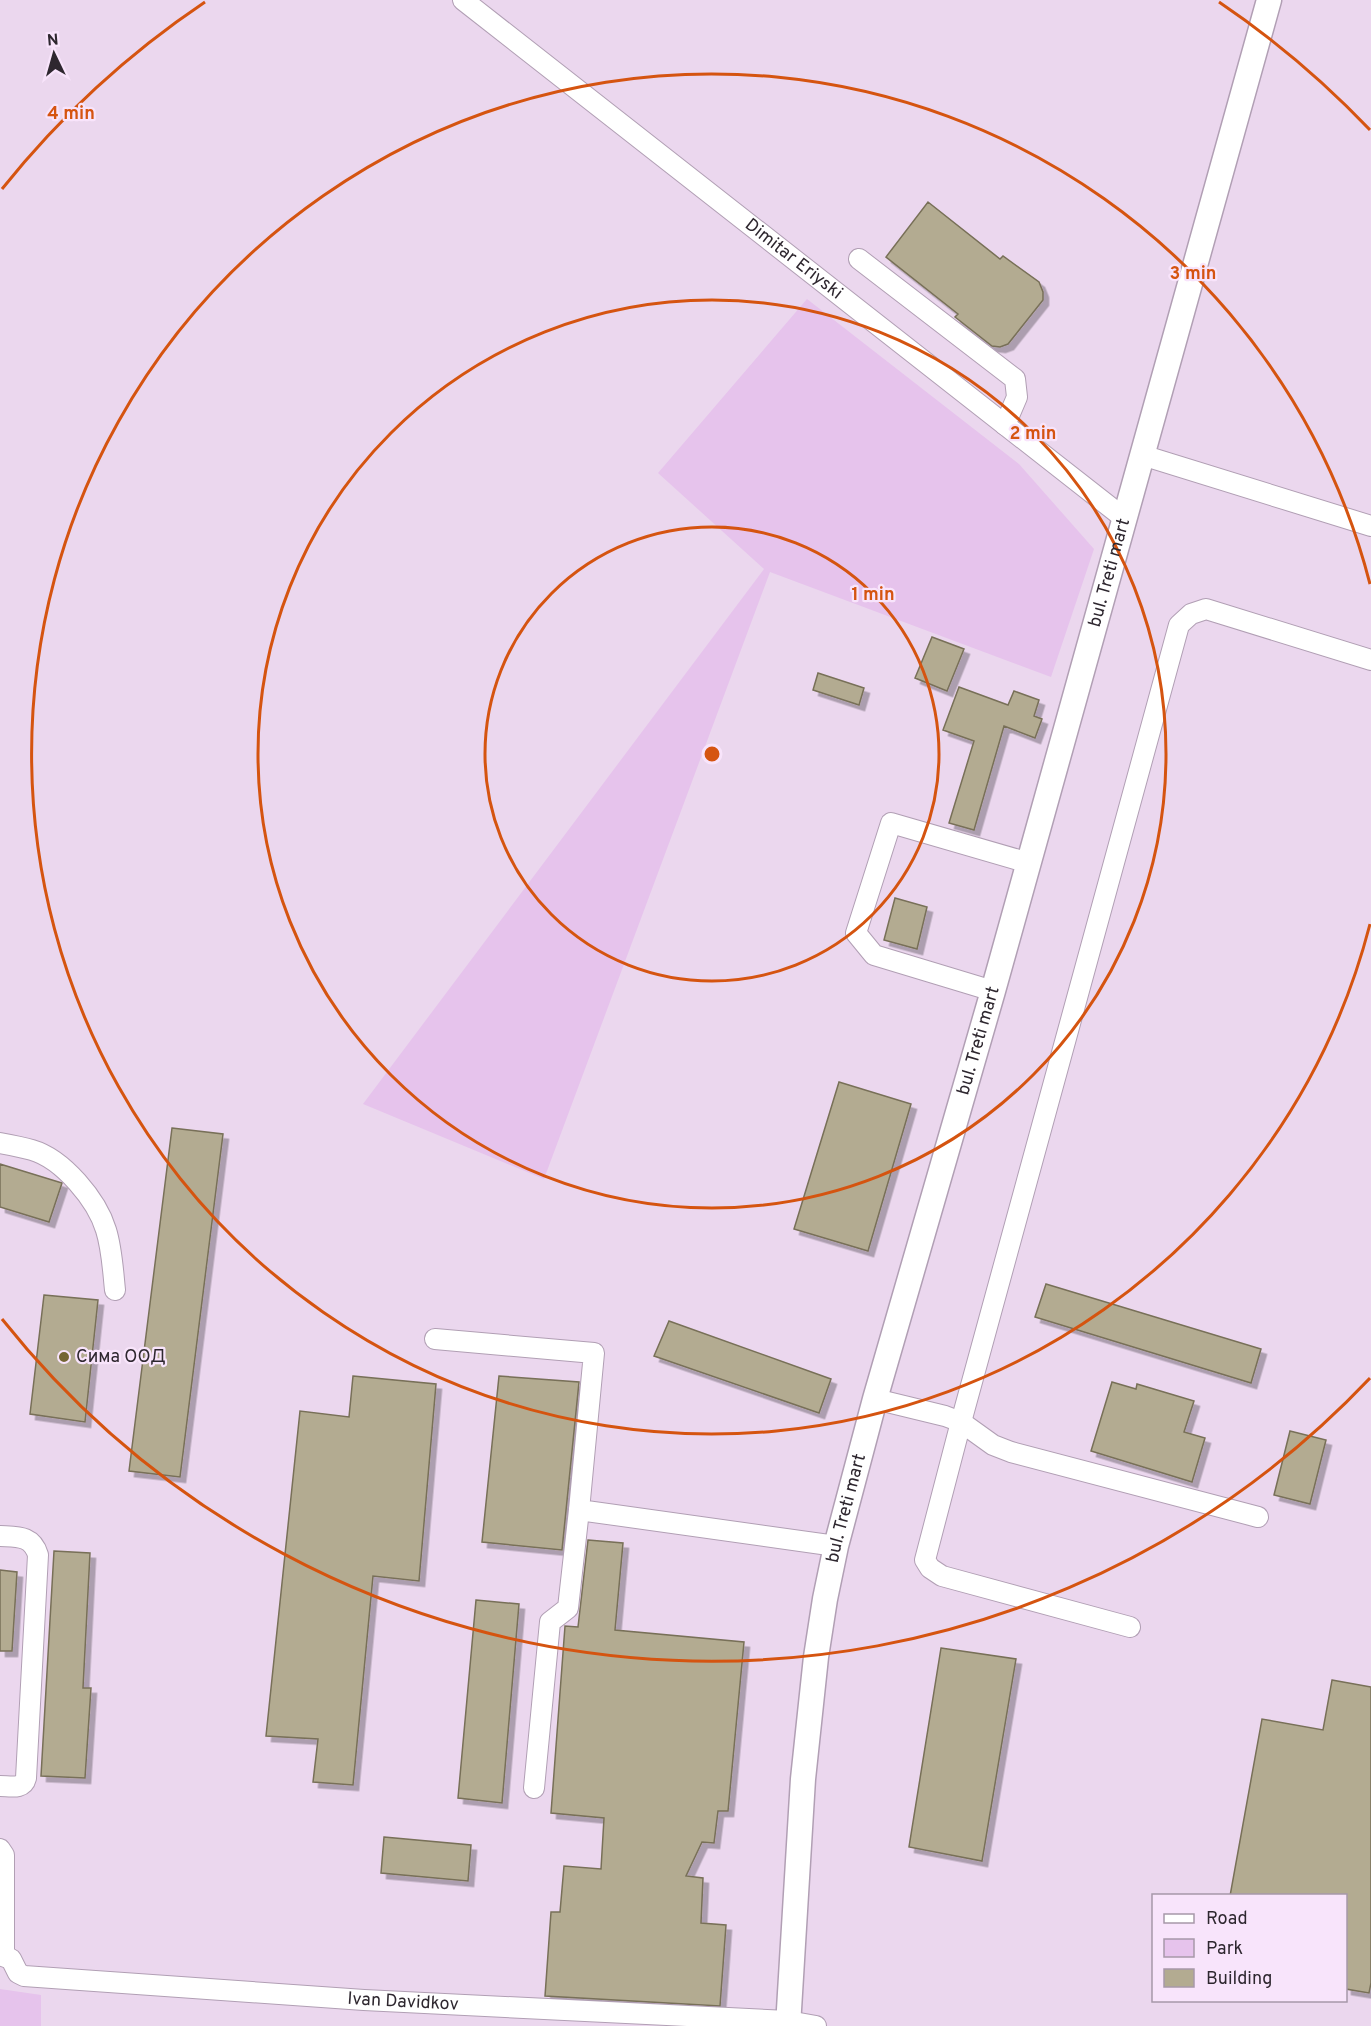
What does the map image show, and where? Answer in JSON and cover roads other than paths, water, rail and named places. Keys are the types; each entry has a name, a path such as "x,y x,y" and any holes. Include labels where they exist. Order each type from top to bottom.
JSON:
{"main road":[{"name":"bul. Treti mart","path":"788,2024 803,1779 816,1657 836,1546 875,1399 993,991 1269,0"},
{"name":"bul. Treti mart","path":"1250,71 1278,0"}],"street":[{"name":"Dimitar Eriyski","path":"463,0 1124,518"},
{"path":"859,259 1015,379 1017,397 1005,425"},
{"path":"1142,455 1371,526"},
{"path":"1130,1627 942,1576 930,1568 926,1560 961,1422 1179,625 1191,614 1206,609 1371,660"},
{"path":"993,991 874,955 856,933 891,824 1029,863"},
{"path":"0,1143 33,1150 47,1157 66,1170 82,1188 107,1231 115,1290"},
{"path":"435,1339 594,1353 568,1608 550,1622 534,1788"},
{"path":"875,1399 961,1422 993,1445 1011,1452 1258,1517"},
{"path":"579,1510 836,1546"},
{"path":"0,1536 23,1537 31,1541 38,1555 26,1778 25,1782 19,1786 0,1786"},
{"path":"0,1849 4,1856 2,1955"},
{"name":"Ivan Davidkov","path":"2,1955 11,1959 18,1973 24,1976 363,2000 816,2026"}],"place":[{"name":"Сима ООД","path":"64,1357"}]}
